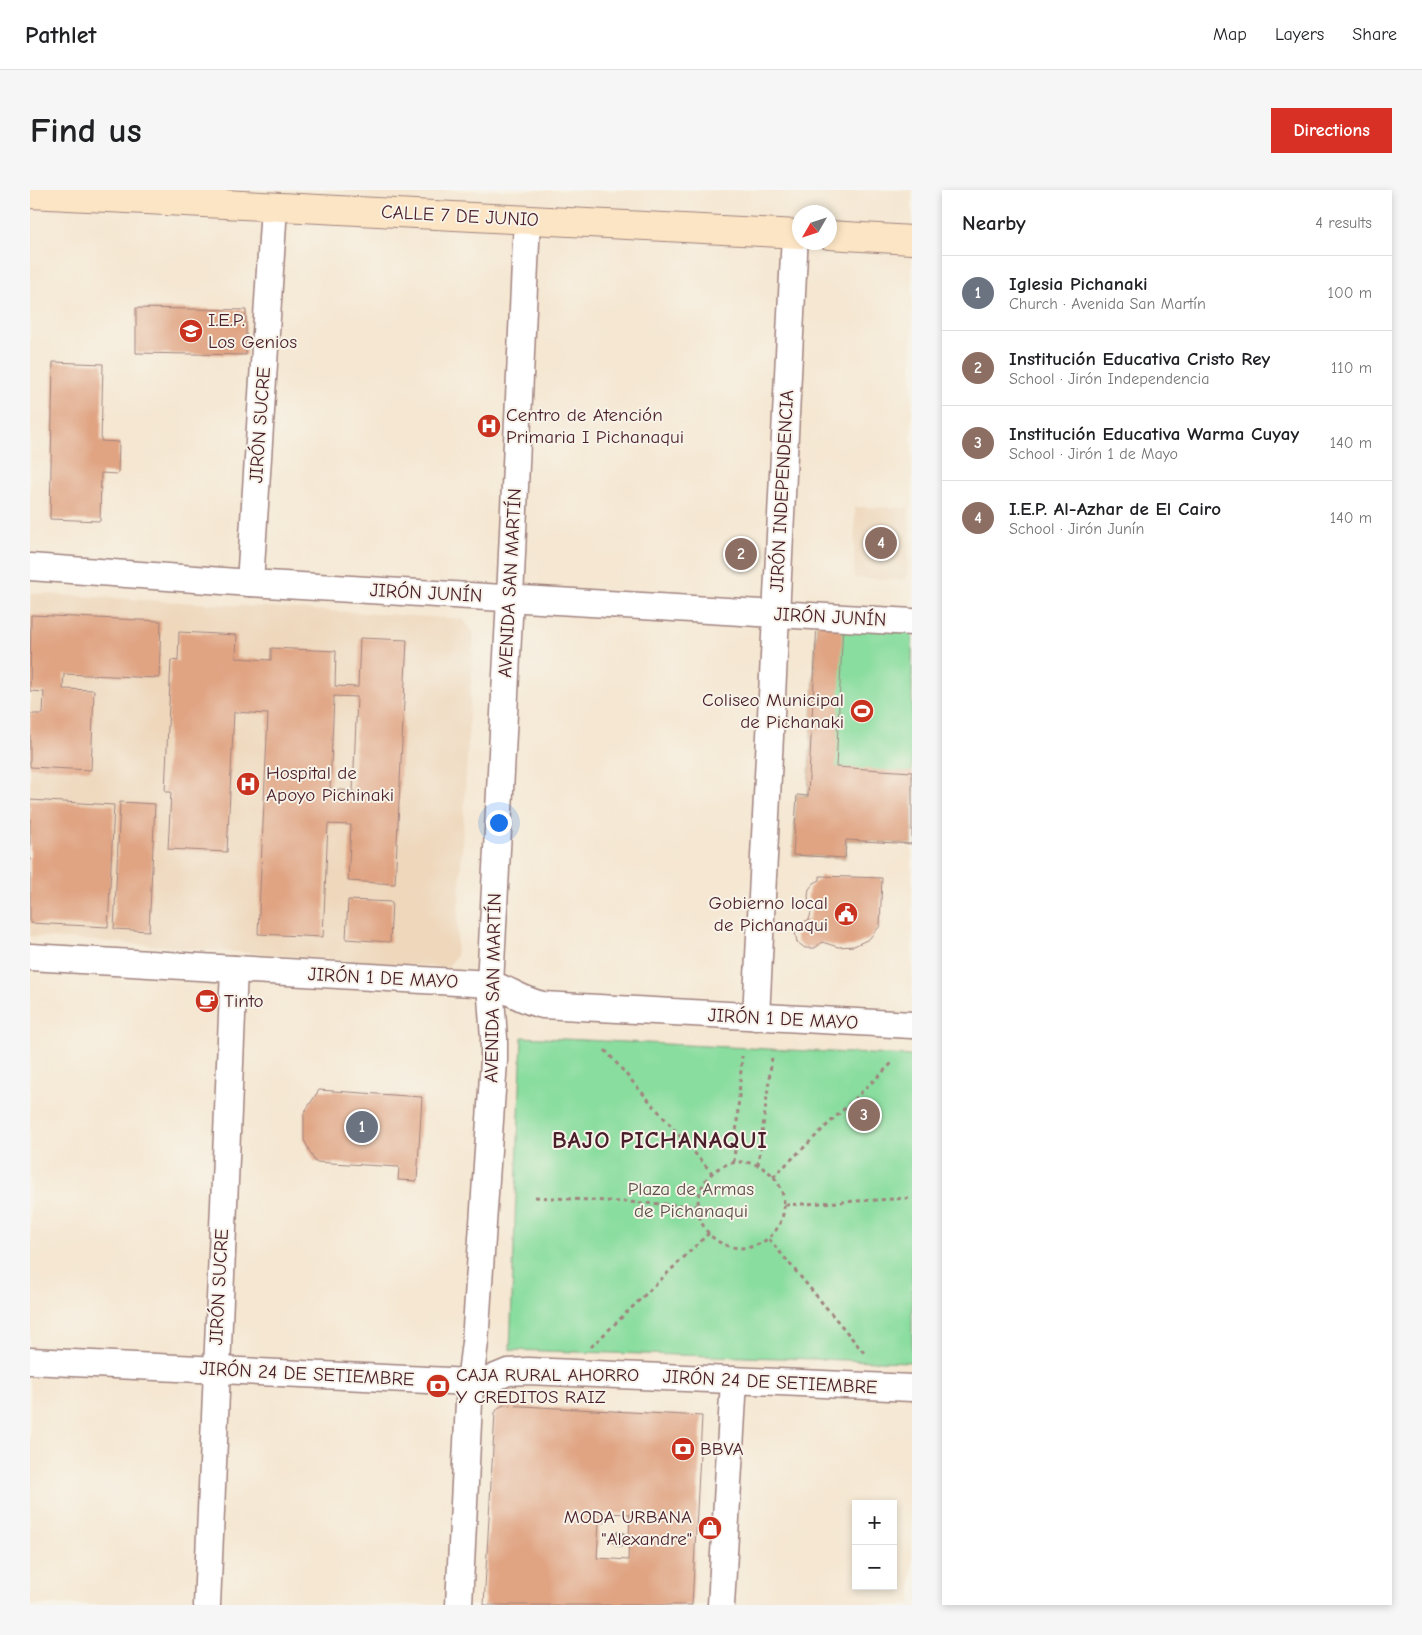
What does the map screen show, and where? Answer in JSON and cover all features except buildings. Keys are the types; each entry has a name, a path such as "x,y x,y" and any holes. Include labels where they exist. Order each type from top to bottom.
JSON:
{"street":[{"name":"CALLE 7 DE JUNIO","path":"30,194 792,234"},
{"name":"JIRÓN SUCRE","path":"250,583 274,207"},
{"name":"AVENIDA SAN MARTÍN","path":"459,1605 470,1382 475,1342 494,1061 490,984 527,220"},
{"path":"837,235 912,240"},
{"name":"JIRÓN INDEPENDENCIA","path":"756,1017 796,250"},
{"name":"JIRÓN JUNÍN","path":"30,567 250,583 912,622"},
{"name":"JIRÓN 1 DE MAYO","path":"30,957 490,984 500,987 521,999 543,1005 912,1026"},
{"name":"JIRÓN SUCRE","path":"207,1605 234,969"},
{"name":"JIRÓN 24 DE SETIEMBRE","path":"30,1361 470,1382 486,1381 503,1374 518,1371 912,1388"},
{"path":"721,1605 734,1380"}],"path":[{"path":"605,1050 712,1173"},
{"path":"734,1162 742,1056"},
{"path":"758,1165 772,1057"},
{"path":"773,1177 894,1062"},
{"path":"734,1162 758,1165 768,1171 783,1192 785,1205 783,1218 778,1229 769,1239 758,1245 745,1248 723,1244 709,1233 700,1218 698,1206 699,1194 704,1183 712,1173 722,1166 734,1162"},
{"path":"535,1197 698,1206"},
{"path":"785,1205 912,1198"},
{"path":"591,1346 709,1233"},
{"path":"769,1239 865,1354"}],"shaded area":[{"path":"855,507 909,508 907,580 854,578"},
{"name":"Hospital de Apoyo Pichinaki","path":"30,593 463,619 474,633 456,956 447,968 30,936"}],"green space":[{"name":"Coliseo Municipal de Pichanaki","path":"817,622 912,627 912,844 846,840 845,858 793,855 797,795 808,795"},
{"name":"Plaza de Armas de Pichanaqui","path":"522,1037 912,1056 912,1362 510,1350"}],"place":[{"name":"I.E.P. Los Genios","path":"191,331"},
{"name":"Centro de Atención Primaria I Pichanaqui","path":"489,426"},
{"name":"I.E.P. Al-Azhar de El Cairo","path":"881,543"},
{"name":"Institución Educativa Cristo Rey","path":"741,554"},
{"name":"Coliseo Municipal de Pichanaki","path":"862,711"},
{"name":"Hospital de Apoyo Pichinaki","path":"248,784"},
{"name":"Gobierno local de Pichanaqui","path":"846,914"},
{"name":"Tinto","path":"207,1001"},
{"name":"Institución Educativa Warma Cuyay","path":"864,1115"},
{"name":"Iglesia Pichanaki","path":"362,1127"},
{"name":"CAJA RURAL AHORRO Y CREDITOS RAIZ","path":"438,1386"},
{"name":"BBVA","path":"683,1449"},
{"name":"MODA URBANA \"Alexandre\"","path":"710,1528"}],"district":[{"name":"BAJO PICHANAQUI","path":"660,1140"}]}
